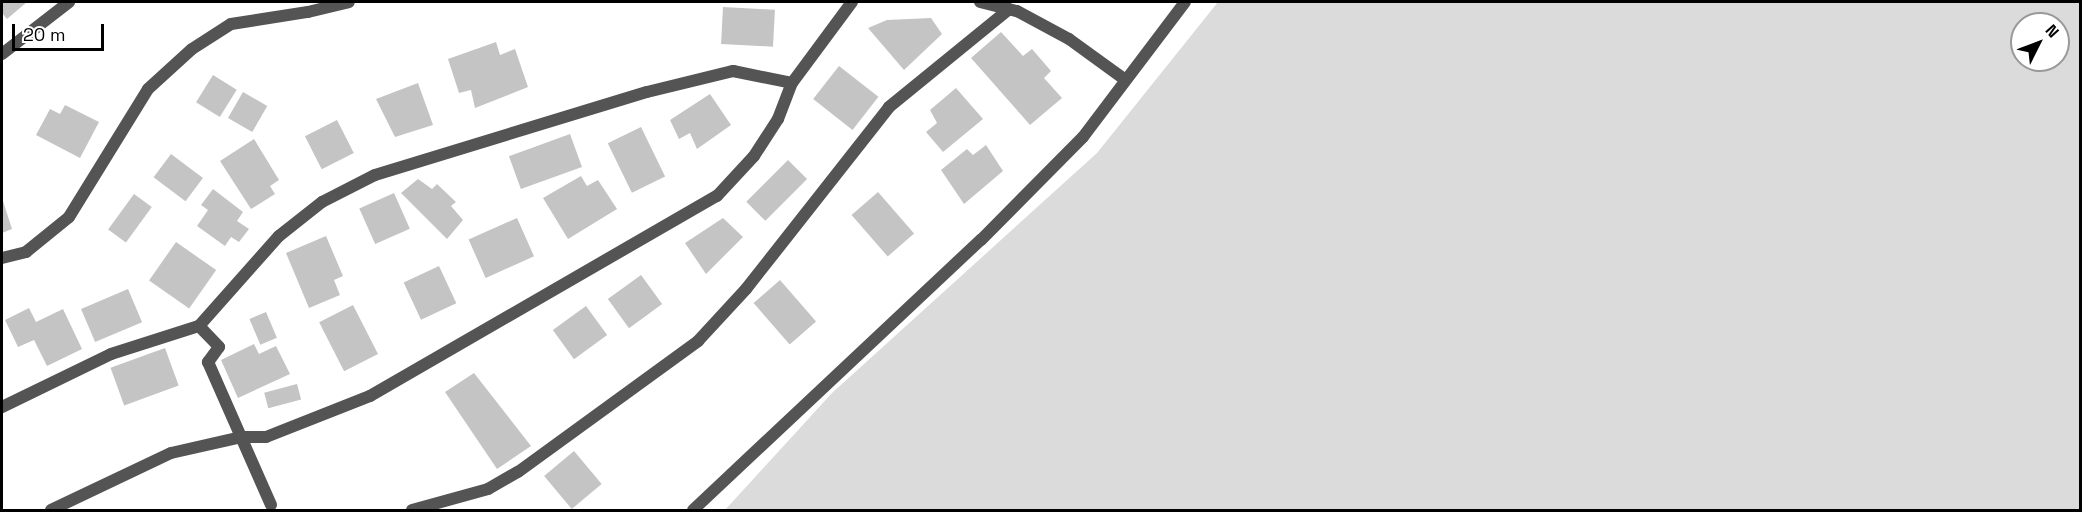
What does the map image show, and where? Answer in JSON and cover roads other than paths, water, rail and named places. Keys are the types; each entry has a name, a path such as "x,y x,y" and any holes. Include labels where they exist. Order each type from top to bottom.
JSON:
{"street":[{"path":"2,54 69,2"},
{"path":"2,258 26,252 69,217 148,89 192,49 231,24 308,12 349,2"},
{"path":"51,510 171,453 242,437 266,437 370,396 717,196 754,156 778,119 792,83 852,2"},
{"path":"980,2 1009,9 1069,39 1124,80"},
{"path":"693,510 981,240 1083,137 1185,2"},
{"path":"412,510 488,489 518,472 698,341 746,289 889,107 1009,9"},
{"path":"2,407 111,354 199,326 279,236 322,202 375,175 647,92 733,71 792,83"},
{"path":"199,326 219,347 208,362 271,505"}]}
